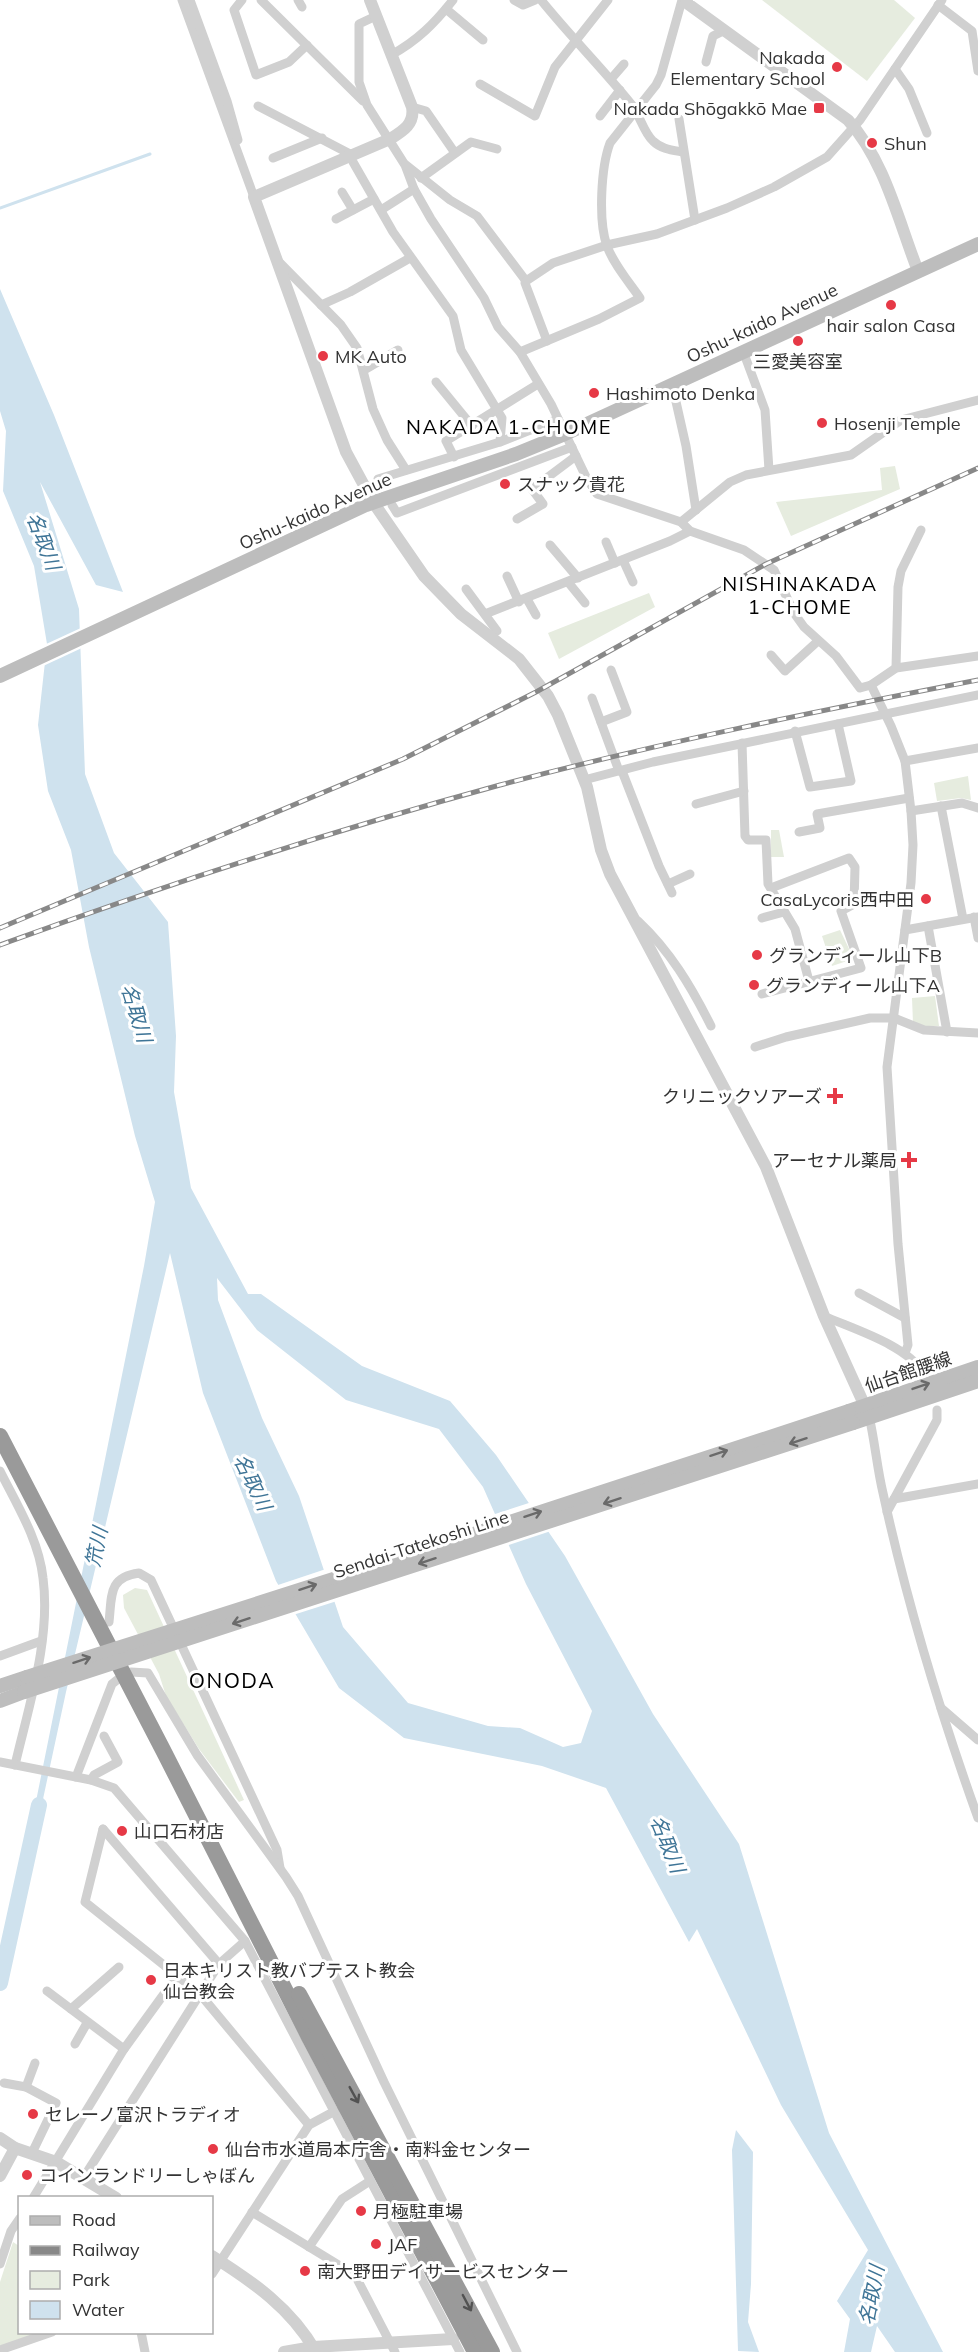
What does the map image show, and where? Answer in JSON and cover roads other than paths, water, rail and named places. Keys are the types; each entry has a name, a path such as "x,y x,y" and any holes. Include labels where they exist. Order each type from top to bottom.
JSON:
{"highway":[{"path":"0,1436 54,1543 104,1627 309,2037 475,2352"},
{"path":"164,1750 492,2352"}],"main road":[{"name":"Oshu-kaido Avenue","path":"0,676 369,503 506,457 565,434 978,244"},
{"name":"仙台館腰線","path":"851,1417 978,1367"},
{"name":"仙台館腰線","path":"867,1411 978,1381"},
{"name":"Sendai-Tatekoshi Line","path":"0,1686 851,1417"},
{"name":"Sendai-Tatekoshi Line","path":"0,1701 851,1417"}],"street":[{"path":"182,0 346,452 369,503 439,593 461,614 519,659 534,676 558,715 592,801 601,850 610,874 766,1167 824,1316 867,1411 887,1512 941,1708 978,1818"},
{"path":"190,0 227,101 254,197"},
{"path":"242,0 234,10 256,75 289,62 307,45"},
{"path":"261,0 367,105 405,165 414,189 431,219 484,298 498,327 520,352 597,494 681,522 690,531 744,550 774,570 794,613 804,627 836,656 860,688 871,685 896,668 978,656"},
{"path":"391,55 435,24 453,0"},
{"path":"514,0 523,6 535,0"},
{"path":"541,0 575,43 636,110 651,140 663,149 683,152"},
{"path":"480,84 535,116 555,67 608,0"},
{"path":"520,352 640,298 607,245 603,197 607,151 610,143 661,75 684,0 855,127 880,171 918,271"},
{"path":"254,197 352,159 390,139 408,126 413,113 412,107 376,16 373,1"},
{"path":"526,281 553,263 607,245 657,234 695,220 774,187 827,157 855,127 940,2 972,31 978,71"},
{"path":"446,9 483,40"},
{"path":"367,105 358,82 359,24 376,16"},
{"path":"706,62 713,36 723,31"},
{"path":"611,80 624,63"},
{"path":"895,69 909,89 927,133"},
{"path":"600,116 620,90"},
{"path":"258,106 321,138 352,159 410,258 453,316 461,350 502,418 500,442"},
{"path":"412,107 426,111 455,153"},
{"path":"679,119 695,220"},
{"path":"273,158 321,138"},
{"path":"421,178 471,142 497,148"},
{"path":"405,165 477,216 526,281 547,341"},
{"path":"381,210 414,189"},
{"path":"342,192 352,210"},
{"path":"336,219 374,199"},
{"path":"321,305 350,292 410,258"},
{"path":"277,259 341,326 357,348 373,409 387,440 406,470"},
{"path":"364,370 398,350"},
{"path":"743,351 765,410 769,470"},
{"path":"436,382 472,426"},
{"path":"454,457 446,441 538,384"},
{"path":"672,384 686,446 696,510"},
{"path":"681,522 730,482 769,470 851,455 901,420 978,400"},
{"path":"382,485 378,479 500,442 558,419"},
{"path":"392,505 397,513 574,452"},
{"path":"517,519 543,504 532,489 574,452"},
{"path":"896,668 899,579 921,530"},
{"path":"485,614 690,531"},
{"path":"606,542 633,582"},
{"path":"550,545 578,578"},
{"path":"507,576 536,615"},
{"path":"568,582 585,603"},
{"path":"466,589 497,631"},
{"path":"771,655 785,671 818,641"},
{"path":"601,722 627,712 611,670"},
{"path":"871,685 904,761 913,845 905,930 886,1067 898,1244 908,1345 905,1353"},
{"path":"584,780 795,731 978,695"},
{"path":"592,698 620,771 670,888 690,874"},
{"path":"795,731 810,787 851,781 838,724"},
{"path":"742,743 745,836 748,840 766,840 768,884 795,929 808,981"},
{"path":"904,761 978,748"},
{"path":"696,804 744,791"},
{"path":"799,832 820,828 817,814 909,798"},
{"path":"911,811 962,803 978,808"},
{"path":"941,806 963,919"},
{"path":"762,994 861,968 841,911 854,904 855,867 849,858 771,888"},
{"path":"762,918 784,912"},
{"path":"634,917 660,941 696,995 711,1026"},
{"path":"905,930 976,917 978,938"},
{"path":"928,926 948,1032"},
{"path":"755,1047 786,1037 870,1018 894,1018 924,1030 978,1033"},
{"path":"859,1293 905,1318"},
{"path":"824,1316 905,1353 923,1373"},
{"path":"887,1512 937,1420 937,1410"},
{"path":"0,1471 29,1529 43,1576 45,1603 41,1641 18,1766"},
{"path":"894,1498 978,1484"},
{"path":"104,1627 117,1580 128,1574 139,1573 151,1580 278,1850 281,1870"},
{"path":"0,1656 41,1641"},
{"path":"131,1672 148,1673 153,1678 167,1708 197,1755 298,1896 384,2082 517,2352"},
{"path":"73,1776 112,1684 117,1680"},
{"path":"941,1708 978,1740"},
{"path":"91,1780 94,1775 118,1762 104,1736"},
{"path":"0,1762 91,1780 108,1785 120,1793 245,1941 460,2352"},
{"path":"219,1964 103,1829 85,1902 200,1994 309,2125"},
{"path":"84,2177 219,1964 245,1941"},
{"path":"71,2009 119,1967"},
{"path":"34,2196 124,2049 177,1976"},
{"path":"47,1991 124,2049"},
{"path":"75,2044 87,2023"},
{"path":"26,2087 35,2063"},
{"path":"4,2084 26,2087 58,2099 32,2153"},
{"path":"314,2350 279,2304 260,2287 216,2259 252,2212 309,2125 335,2111"},
{"path":"0,2138 15,2148 56,2162 114,2196"},
{"path":"0,2176 15,2148"},
{"path":"309,2247 342,2199 370,2181"},
{"path":"252,2212 355,2275 392,2347"},
{"path":"0,2264 11,2231 18,2221"},
{"path":"0,2350 46,2334"},
{"path":"141,2334 145,2352"},
{"path":"284,2352 392,2347 453,2338"}],"water":[{"name":"名取川","path":"0,289 54,415 123,592 96,585 40,482 79,609 85,774 114,853 168,922 176,1036 174,1092 191,1188 248,1294 261,1294 362,1366 450,1401 496,1455 565,1556 653,1714 739,1844 829,2133 943,2352 895,2352 877,2326 871,2352 844,2352 850,2319 837,2301 868,2250 781,2105 697,1929 689,1942 606,1788 542,1766 404,1738 339,1688 276,1581 203,1393 170,1253 66,1692 37,1827 31,1826 155,1202 135,1136 89,947 71,850 48,791 38,725 47,644 34,566 3,491 6,431 0,411","holes":["217,1278 257,1330 346,1400 439,1429 483,1487 526,1584 592,1711 581,1743 563,1747 520,1728 488,1726 408,1703 343,1627 299,1496 262,1418 218,1300"]},
{"path":"736,2130 753,2152 751,2284 748,2322 759,2352 738,2351 732,2150"}],"waterway":[{"path":"0,208 150,154"},
{"name":"笊川","path":"0,1983 39,1805"}],"railway":[{"path":"0,928 403,759 536,692 766,564 978,468"},
{"path":"0,945 248,860 500,785 678,741 978,680"}],"place":[{"name":"Nakada Elementary School","path":"837,67"},
{"name":"Nakada Shōgakkō Mae","path":"819,108"},
{"name":"Shun","path":"872,143"},
{"name":"hair salon Casa","path":"891,305"},
{"name":"三愛美容室","path":"798,341"},
{"name":"MK Auto","path":"323,356"},
{"name":"Hashimoto Denka","path":"594,393"},
{"name":"Hosenji Temple","path":"822,423"},
{"name":"スナック貴花","path":"505,484"},
{"name":"CasaLycoris西中田","path":"926,899"},
{"name":"グランディール山下B","path":"757,955"},
{"name":"グランディール山下A","path":"754,985"},
{"name":"クリニックソアーズ","path":"835,1096"},
{"name":"アーセナル薬局","path":"909,1160"},
{"name":"山口石材店","path":"122,1831"},
{"name":"日本キリスト教バプテスト教会 仙台教会","path":"151,1980"},
{"name":"セレーノ富沢トラディオ","path":"33,2114"},
{"name":"仙台市水道局本庁舎・南料金センター","path":"213,2149"},
{"name":"コインランドリーしゃぼん","path":"27,2175"},
{"name":"月極駐車場","path":"361,2211"},
{"name":"JAF","path":"376,2244"},
{"name":"南大野田デイサービスセンター","path":"305,2271"}],"district":[{"name":"NAKADA 1-CHOME","path":"509,426"},
{"name":"NISHINAKADA 1-CHOME","path":"800,594"},
{"name":"ONODA","path":"232,1680"}]}
